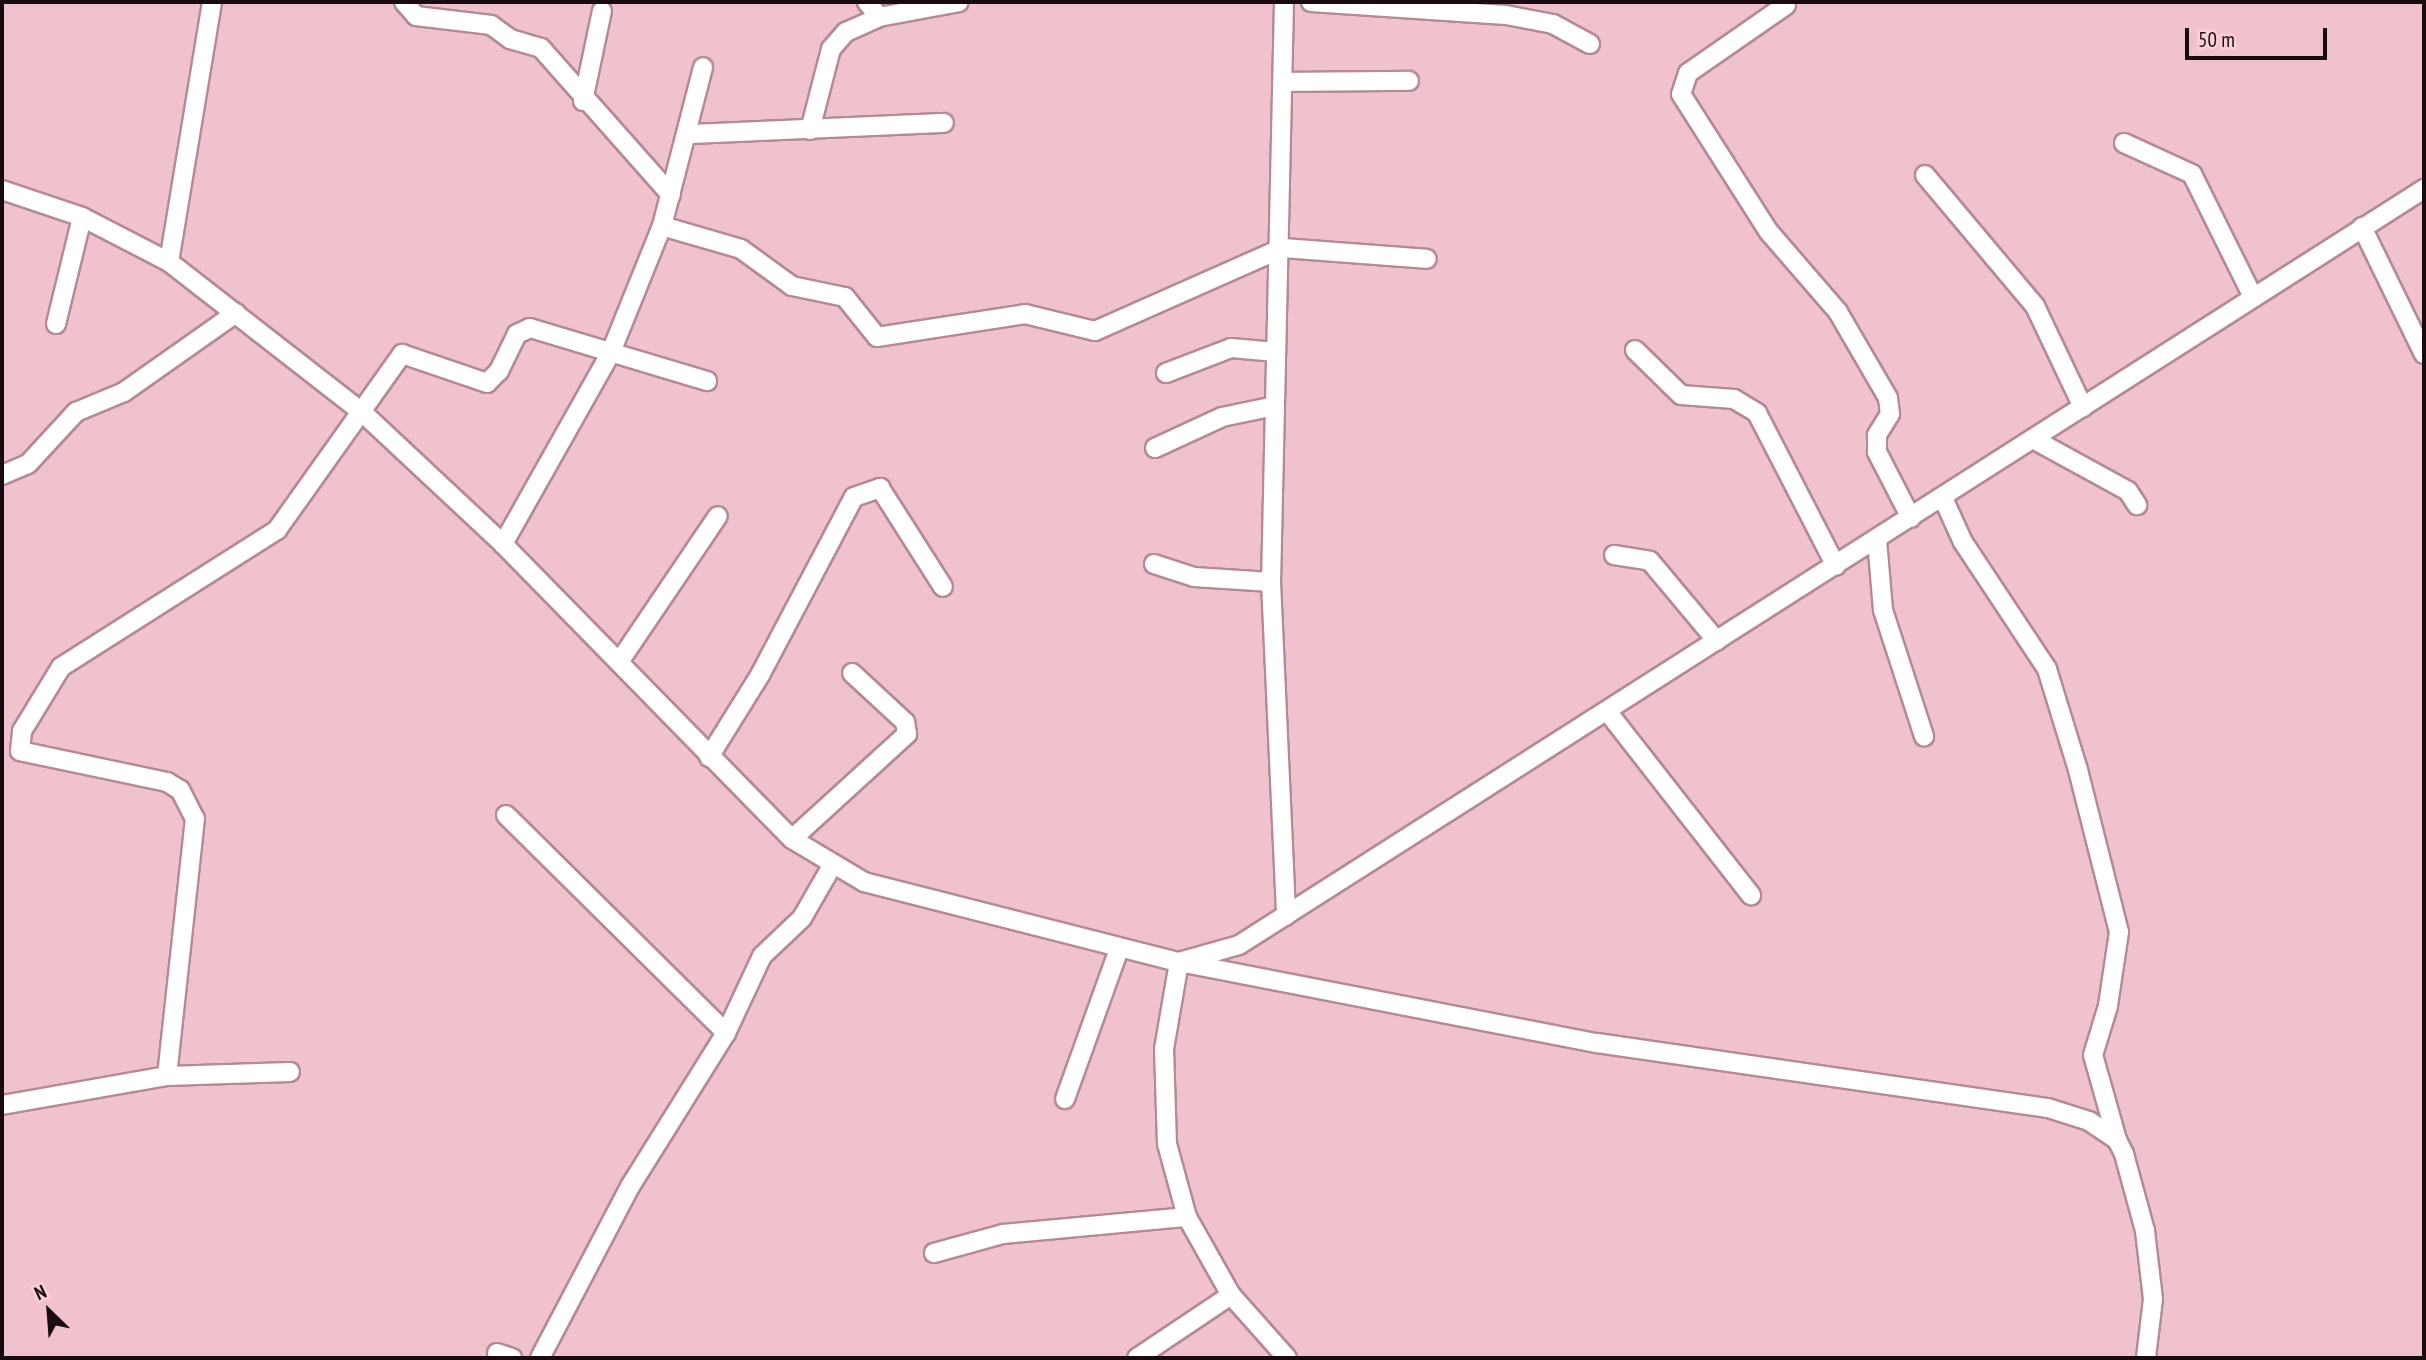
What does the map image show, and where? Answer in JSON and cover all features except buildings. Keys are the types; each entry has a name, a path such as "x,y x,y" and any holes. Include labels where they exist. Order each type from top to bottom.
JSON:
{"street":[{"path":"169,262 212,2"},
{"path":"404,2 416,16 491,25 510,39 541,48 583,101 671,195"},
{"path":"867,2 879,17"},
{"path":"810,130 831,49 846,32 879,17 959,2"},
{"path":"1284,2 1282,248 1276,352 1271,582 1286,916"},
{"path":"1311,2 1506,15 1553,24 1590,44"},
{"path":"1786,5 1688,74 1681,94 1775,240 1838,312 1888,398 1891,415 1876,444 1911,518"},
{"path":"583,101 602,11"},
{"path":"503,544 611,352 662,226 689,134 703,66"},
{"path":"1284,82 1409,80"},
{"path":"689,134 944,123"},
{"path":"2124,143 2192,174 2253,297"},
{"path":"1925,175 2035,306 2083,407"},
{"path":"1179,962 1239,945 1286,916 2424,189"},
{"path":"2,190 82,217 169,262 362,412 503,544 792,839 864,882 1118,949 1597,1043 2048,1108 2089,1121 2117,1140"},
{"path":"56,324 82,217"},
{"path":"662,226 741,248 792,286 845,297 877,337 1025,314 1095,331 1282,248 1427,259"},
{"path":"2362,227 2424,354"},
{"path":"2,475 28,464 76,412 124,392 236,313"},
{"path":"167,1076 195,819 189,803 167,782 27,754 17,743 61,667 75,656 134,626 277,530 402,354 487,383 522,329 707,381"},
{"path":"1166,373 1223,350 1276,352"},
{"path":"1635,350 1681,394 1734,399 1757,413 1836,566"},
{"path":"1155,448 1222,417 1275,406"},
{"path":"2033,439 2128,491 2137,505"},
{"path":"709,757 760,675 854,497 880,488 943,587"},
{"path":"1943,498 1963,542 2047,669 2078,770 2119,932 2108,1006 2093,1055 2145,1231 2153,1298 2146,1358"},
{"path":"619,663 718,516"},
{"path":"1877,540 1883,610 1924,736"},
{"path":"1614,555 1650,561 1717,641"},
{"path":"1154,564 1194,577 1271,582"},
{"path":"792,839 907,734 905,722 852,673"},
{"path":"1607,710 1751,895"},
{"path":"506,815 726,1033"},
{"path":"540,1358 631,1185 726,1033 762,956 802,918 833,864"},
{"path":"1065,1099 1118,949"},
{"path":"1179,962 1164,1049 1167,1144 1187,1217 1231,1295 1287,1358"},
{"path":"2,1105 167,1076 290,1072"},
{"path":"934,1253 1003,1234 1187,1217"},
{"path":"1137,1358 1231,1295"}]}
